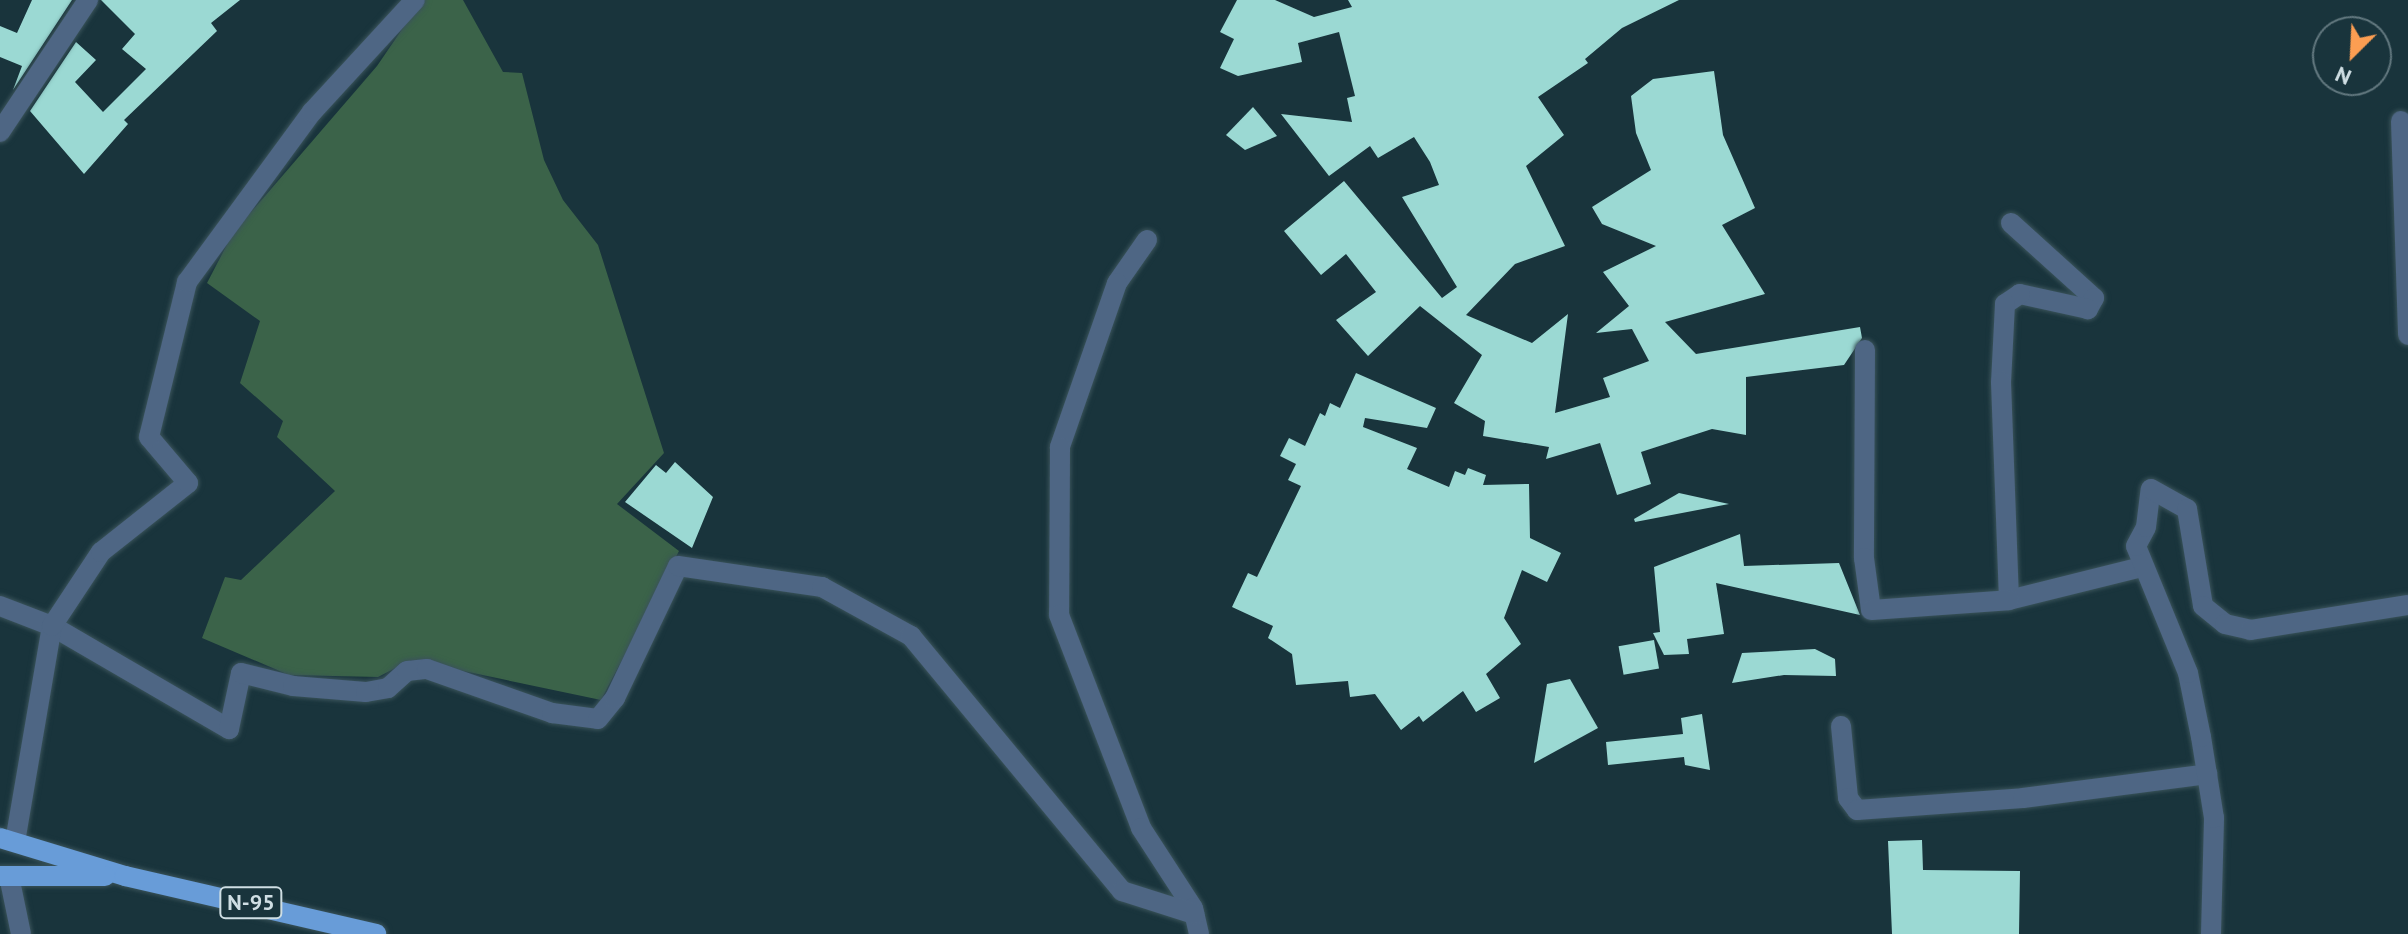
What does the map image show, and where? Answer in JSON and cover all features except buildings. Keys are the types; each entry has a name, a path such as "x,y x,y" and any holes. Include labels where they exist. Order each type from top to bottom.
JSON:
{"main road":[{"path":"8,840 125,876"},
{"name":"N-95","path":"4,876 125,876 376,934"}],"street":[{"path":"0,132 88,0"},
{"path":"8,840 52,626 101,552 188,483 149,437 187,282 312,112 415,0"},
{"path":"2401,121 2408,335"},
{"path":"2009,600 2001,382 2005,304 2020,294 2088,309 2094,298 2011,223"},
{"path":"1147,240 1117,283 1060,447 1059,615 1141,828 1197,924"},
{"path":"1865,350 1864,558 1871,610 2009,600 2141,567"},
{"path":"2211,934 2214,818 2188,673 2141,567 2136,546 2146,527 2151,489 2187,509 2203,606 2225,624 2250,630 2408,605"},
{"path":"0,606 52,626 229,729 241,673 293,686 366,692 388,688 407,671 427,669 552,713 598,719 615,698 678,566 822,587 911,636 1122,891 1197,924"},
{"path":"1841,726 1848,798 1857,810 2023,798 2207,774"},
{"path":"4,876 21,934"}],"green space":[{"path":"422,0 463,0 503,72 522,73 544,160 563,200 598,245 664,453 617,504 679,551 601,700 411,660 378,677 289,675 202,638 225,577 241,580 335,491 277,437 283,421 240,383 260,321 207,283 233,233 377,66"}]}
